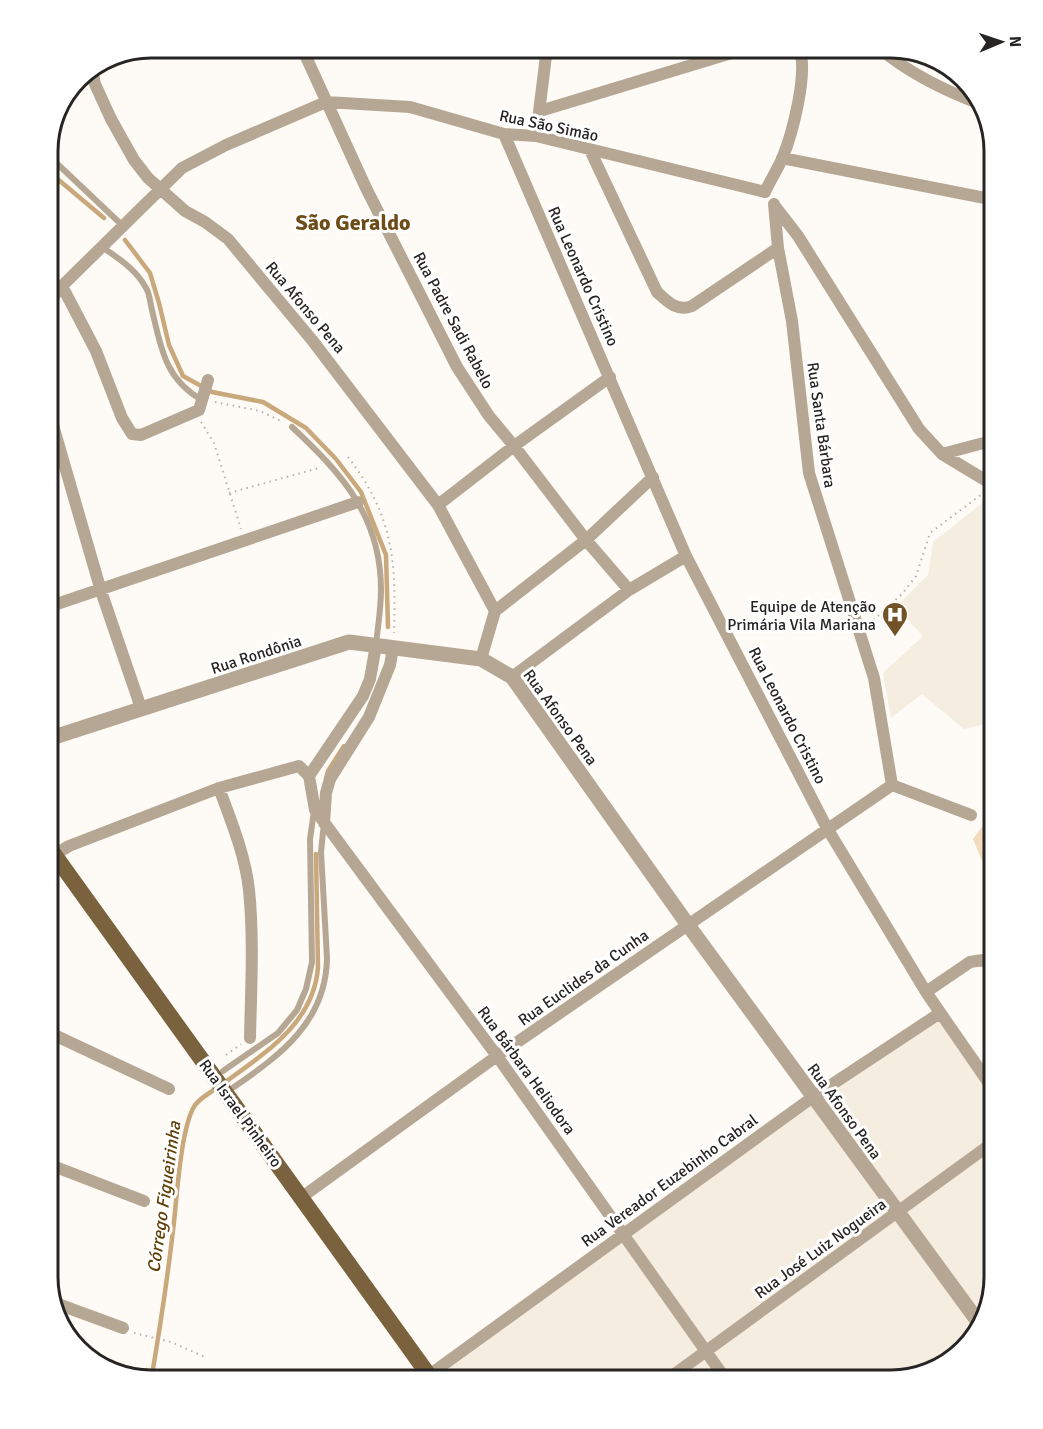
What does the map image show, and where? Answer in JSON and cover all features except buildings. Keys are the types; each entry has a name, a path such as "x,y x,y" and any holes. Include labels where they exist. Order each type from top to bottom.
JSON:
{"main road":[{"name":"Rua Israel Pinheiro","path":"59,867 218,1067 248,1123 422,1370"}],"street":[{"name":"Rua Padre Sadi Rabelo","path":"307,59 366,188 457,367 489,416 586,540 629,590"},
{"path":"536,136 547,59"},
{"path":"540,111 712,59"},
{"path":"801,59 801,82 796,111 782,158 765,192 798,237 906,412 942,454 984,480"},
{"path":"892,59 921,78 969,100"},
{"name":"Rua Afonso Pena","path":"94,79 111,119"},
{"name":"Rua Afonso Pena","path":"91,82 134,160 148,178 185,211 228,239 312,340 438,506 495,611"},
{"name":"Rua São Simão","path":"326,102 410,107 504,134 536,136 765,192"},
{"path":"59,290 182,168 226,145 326,102"},
{"name":"Rua Leonardo Cristino","path":"504,134 687,556 827,828 926,992 984,1076"},
{"path":"590,150 657,292 674,307 683,309 692,306 778,248"},
{"path":"782,158 984,198"},
{"name":"Rua Santa Bárbara","path":"774,204 778,248 792,321 809,473 874,678 892,785"},
{"path":"62,286 88,334 129,431 141,435 195,412 201,407 208,380"},
{"path":"438,506 514,446 610,377"},
{"path":"942,454 984,443"},
{"path":"59,446 101,591 141,708"},
{"path":"481,659 495,611 586,540 653,477"},
{"path":"59,604 358,502"},
{"path":"512,677 629,590 687,556"},
{"name":"Rua Rondônia","path":"59,735 349,642 481,659"},
{"path":"59,851 219,788 299,766 309,776 363,696 370,679 376,645"},
{"path":"324,823 326,793 330,779 369,717 390,665 393,648"},
{"name":"Rua Afonso Pena","path":"481,659 512,677 688,925 975,1318"},
{"name":"Rua Bárbara Heliodora","path":"309,776 315,810 497,1056 719,1370"},
{"path":"827,828 892,785 971,814"},
{"path":"219,788 238,839 249,889 250,1038"},
{"name":"Rua Euclides da Cunha","path":"302,1197 497,1056 827,828"},
{"path":"926,992 970,962 984,961"},
{"name":"Rua Vereador Euzebinho Cabral","path":"440,1370 623,1233 813,1097 940,1012"},
{"path":"59,1037 169,1089"},
{"name":"Rua José Luiz Nogueira","path":"680,1370 984,1149"},
{"path":"59,1168 144,1201"},
{"path":"64,1306 123,1329"}],"lane":[{"path":"59,165 123,226"},
{"path":"102,247 136,273 147,288 165,360 175,378 203,400"},
{"path":"292,427 330,464 358,502 370,524 378,555 381,591 376,645"},
{"path":"218,1067 278,1034 297,1010 306,989 312,962 310,839 315,810"},
{"path":"234,1087 264,1066 288,1045 310,1019 320,1000 327,975 321,852 324,823"}],"path":[{"path":"203,400 260,411 292,427"},
{"path":"195,412 214,443 244,541"},
{"path":"230,493 330,464"},
{"path":"860,631 895,600 916,576 930,532 984,493"},
{"path":"218,1067 250,1038"},
{"path":"142,1337 171,1342 205,1357"}],"shaded area":[{"path":"984,502 984,724 964,729 922,694 891,718 883,673 923,636 896,607 928,575 933,542"},
{"path":"984,824 984,864 983,863 973,839"},
{"path":"942,1008 984,1063 984,1290 972,1324 957,1343 938,1358 904,1370 447,1370"}],"waterway":[{"name":"Córrego Figueirinha","path":"59,180 104,218"},
{"name":"Córrego Figueirinha","path":"125,240 150,273 169,345 183,376 212,392 263,402 306,428 336,459 361,492 386,555 388,627"},
{"name":"Córrego Figueirinha","path":"326,778 344,746"},
{"name":"Córrego Figueirinha","path":"153,1370 169,1262 180,1161 190,1115 201,1099 271,1048 285,1035 307,1005 318,967 316,854"}],"place":[{"name":"Equipe de Atenção Primária Vila Mariana","path":"895,638"}],"district":[{"name":"São Geraldo","path":"353,222"}]}
